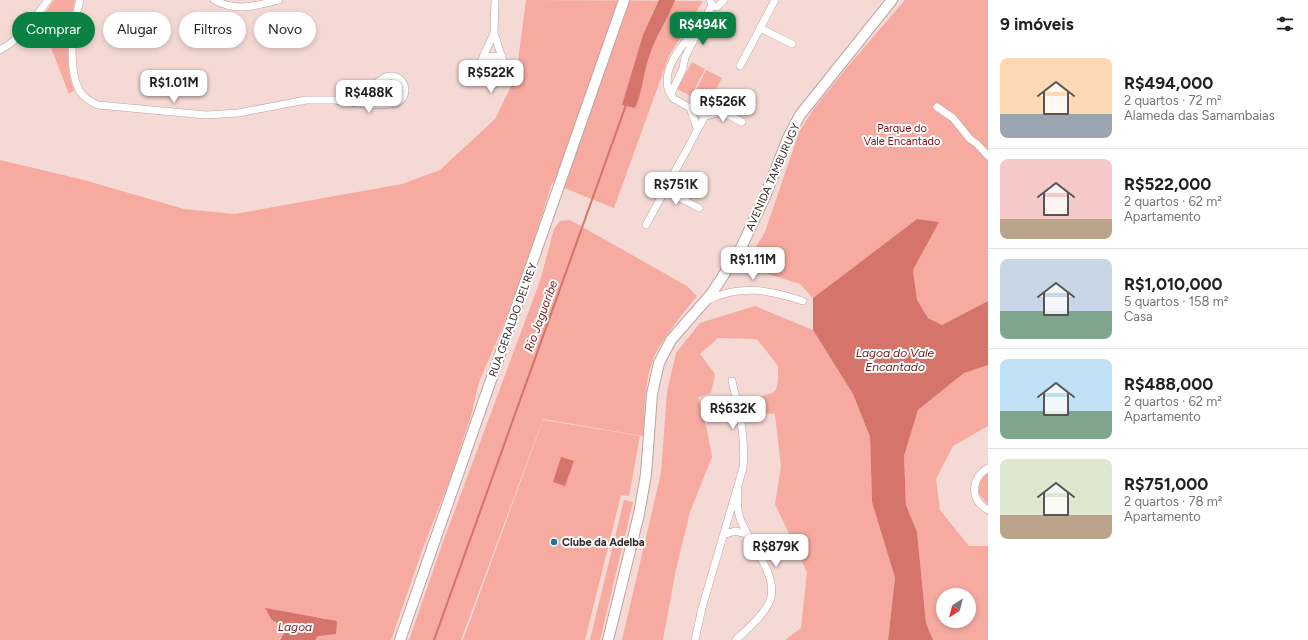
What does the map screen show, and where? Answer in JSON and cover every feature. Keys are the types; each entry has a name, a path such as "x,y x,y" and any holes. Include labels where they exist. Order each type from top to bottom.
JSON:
{"main road":[{"name":"RUA GERALDO DEL'REY","path":"400,640 624,0"},
{"name":"AVENIDA TAMBURUGY","path":"608,640 639,514 646,474 649,420 655,376 659,363 672,340 704,302 741,248 763,201 793,127 809,103 892,0"}],"street":[{"path":"0,50 15,40 26,30 48,0"},
{"path":"80,0 74,24 74,75 79,90 91,102 98,105 206,115 238,113 306,100 374,105 396,104 403,98 406,90 405,85 399,78 390,76 382,79 347,102"},
{"path":"214,0 222,4 247,8 279,0"},
{"path":"494,33 479,68 480,78 488,84 494,85 499,83 505,76 506,72 494,33 495,0"},
{"path":"671,94 684,68 684,61 711,3 718,7 724,0"},
{"path":"740,66 776,0"},
{"path":"701,24 684,43 670,64 668,77 671,94 674,98 704,116 722,112 742,122"},
{"path":"760,28 792,44"},
{"path":"483,57 502,56"},
{"path":"675,56 684,61"},
{"path":"382,79 378,86 378,95 383,102 391,104"},
{"path":"937,107 953,118 970,139 988,156"},
{"path":"690,108 697,128"},
{"path":"646,225 704,116"},
{"path":"666,187 674,195 699,208"},
{"path":"704,302 718,295 736,291 751,290 766,290 803,301"},
{"path":"695,640 702,608 743,468 744,445 732,381"},
{"path":"988,468 976,479 974,487 975,495 979,503 988,510"},
{"path":"736,640 763,612 771,596 770,579 747,534 739,512 740,481"},
{"path":"723,536 735,531 747,534"}],"green space":[{"path":"54,0 75,0 73,12 46,12"},
{"path":"526,0 703,1 669,56 614,208 552,183 533,244 502,329 479,382 471,416 449,482 423,548 391,640 315,640 325,618 303,616 272,620 281,625 284,633 279,640 0,640 0,160 84,180 184,209 235,214 402,184 440,170 495,119 516,76"},
{"name":"Parque do Vale Encantado","path":"905,0 988,0 988,301 942,325 928,318 917,300 913,270 938,222 917,219 813,298 800,284 768,274 740,273 765,232 799,132 815,107"},
{"path":"51,48 68,48 69,69 74,90 69,94"},
{"path":"492,61 499,64 502,71 499,78 492,81 485,78 482,71 485,64"},
{"path":"692,62 705,69 691,96 677,89"},
{"path":"706,70 722,78 706,108 691,100"},
{"path":"392,80 399,83 402,90 399,97 392,100 385,97 382,90 385,83"},
{"path":"570,220 687,286 697,296 666,336 652,362 646,389 643,436 543,419 461,640 409,640 443,542 540,281 554,229 560,221"},
{"path":"755,306 813,330 853,394 870,437 872,502 895,578 888,640 785,640 801,628 807,572 775,504 781,467 775,414 760,413 756,407 755,400 772,393 776,389 778,381 778,366 757,339 718,338 700,354 715,374 711,393 698,397 707,430 712,457 690,512 675,574 663,640 622,640 661,473 667,392 676,353 700,323"},
{"path":"988,365 988,426 953,446 936,479 940,510 969,546 988,546 988,640 933,640 926,623 917,532 906,505 904,456 918,410 964,373"},
{"name":"Clube da Adelba","path":"543,420 640,436 629,496 621,495 585,640 463,640"},
{"path":"988,473 988,505 979,494 979,487 983,477"},
{"path":"624,500 633,502 600,640 590,640"}],"water":[{"path":"659,0 675,0 653,47 635,108 622,105 643,35"},
{"name":"Lagoa do Vale Encantado","path":"917,219 939,222 913,270 917,300 928,318 942,325 988,301 988,365 964,373 918,410 904,456 906,505 917,532 926,623 933,640 888,640 895,578 872,502 870,437 853,394 813,330 813,298"},
{"path":"561,457 574,461 565,486 553,482"},
{"name":"Lagoa","path":"265,608 337,621 336,634 318,636 315,640 280,640 284,633 281,625 272,620"}],"waterway":[{"name":"Rio Jaguaribe","path":"434,640 626,105"}],"place":[{"name":"Clube da Adelba","path":"554,542"}]}
